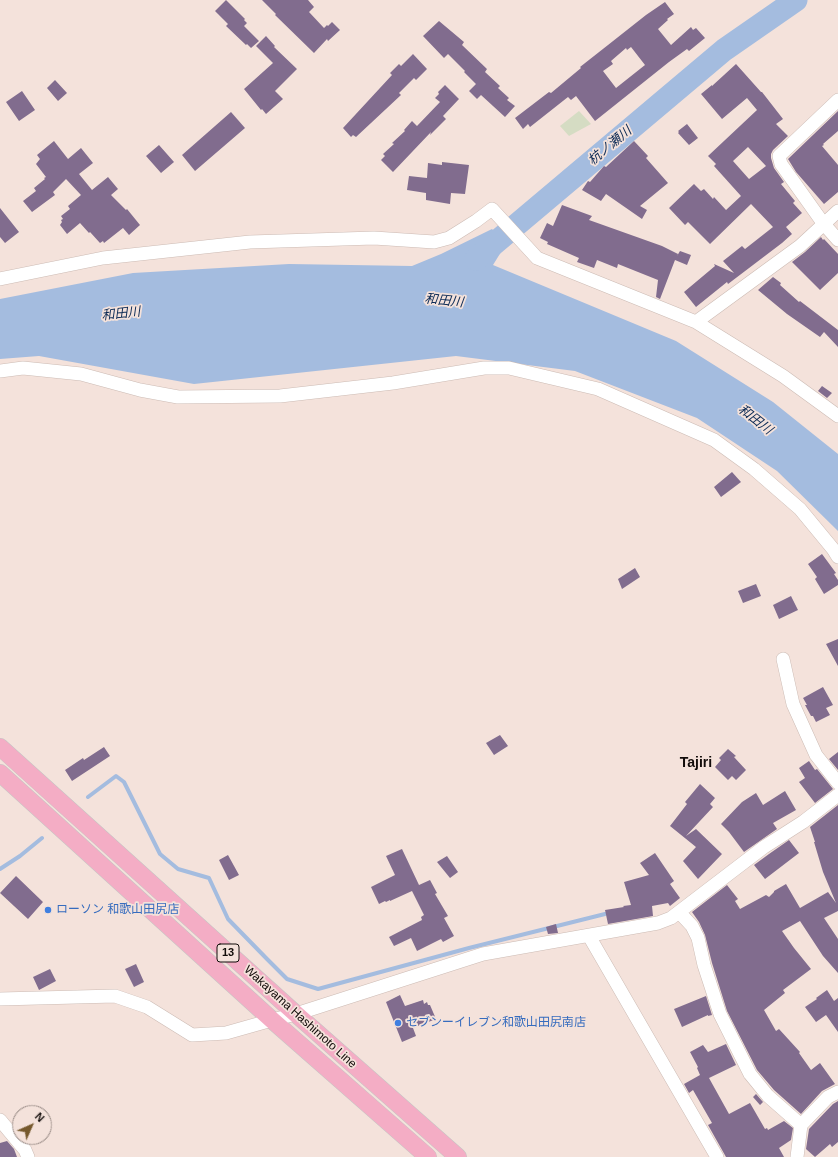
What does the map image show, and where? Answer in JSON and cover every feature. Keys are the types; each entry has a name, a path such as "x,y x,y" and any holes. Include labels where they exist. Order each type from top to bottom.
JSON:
{"main road":[{"name":"Wakayama Hashimoto Line","path":"0,747 296,1014 458,1157"},
{"name":"Wakayama Hashimoto Line","path":"0,772 272,1020 428,1157"}],"street":[{"path":"838,100 779,156 781,164 823,223 838,240"},
{"path":"0,280 103,258 250,242 374,238 434,242 449,238 492,209 537,258 696,322 783,376 838,416"},
{"path":"696,322 800,246 823,223 838,211"},
{"path":"0,371 23,368 81,374 140,390 178,398 280,396 393,383 484,368 509,368 598,389 714,440 754,469 800,508 833,548 838,557"},
{"path":"783,660 793,704 816,755 838,783"},
{"path":"0,1000 115,996 147,1007 192,1035 226,1033 296,1014 483,954 658,923 680,912 764,847 803,822 838,795"},
{"path":"680,912 692,926 698,938 704,965 720,1014 750,1074 768,1096 800,1125"},
{"path":"589,936 717,1157"},
{"path":"797,1157 800,1125 828,1097 838,1092"},
{"path":"0,1120 25,1150 28,1157"}],"green space":[{"path":"579,111 591,124 569,136 560,126"}],"water":[{"name":"和田川","path":"492,229 506,244 493,265 676,341 773,402 838,454 838,531 777,471 697,418 575,371 456,356 194,384 39,356 0,359 0,299 133,273 289,264 412,266 441,254"}],"building":[{"path":"226,0 245,19 244,20 247,23 244,26 259,41 251,48 226,26 228,24 215,11"},
{"path":"262,0 308,0 314,7 309,12 324,28 332,22 340,30 328,41 327,39 314,53 275,15 276,14"},
{"path":"665,2 674,14 658,29 671,45 691,27 693,30 696,28 705,38 689,51 687,49 669,62 595,121 576,96 571,100 568,97 530,127 528,124 523,129 515,118 549,92 551,93 581,68 580,67 646,15","holes":["631,47 645,65 616,88 603,71 613,64 611,61 626,48 627,50"]},
{"path":"439,21 464,42 462,45 487,69 485,72 500,86 498,88 509,98 507,100 515,106 505,117 481,95 477,99 469,91 476,84 464,72 465,71 448,54 444,58 423,36"},
{"path":"266,36 275,46 274,47 297,69 275,91 283,99 266,114 244,89 273,63 256,46"},
{"path":"413,54 427,69 416,80 414,78 399,93 401,95 356,137 353,135 351,137 343,128 392,75 390,73 399,64 401,66"},
{"path":"736,64 762,92 783,119 776,124 788,136 773,150 771,158 774,168 784,182 781,184 795,201 793,203 802,213 786,227 792,234 782,243 728,284 727,282 696,307 684,292 715,266 714,264 734,273 723,261 742,246 745,249 773,227 751,204 710,244 688,222 685,225 669,208 694,184 701,191 704,189 713,199 714,197 726,210 741,196 714,166 716,164 708,156 757,110 747,98 722,119 701,94","holes":["748,147 766,166 749,179 733,161"]},
{"path":"55,80 67,93 58,101 47,88"},
{"path":"445,85 459,99 443,116 446,119 430,135 431,132 393,172 381,160 385,156 383,154 394,144 392,143 405,131 404,130 412,121 417,126 440,102 435,98 439,94 438,92"},
{"path":"22,91 35,110 19,121 6,102"},
{"path":"838,111 838,131 822,146 838,165 838,192 824,204 796,172 788,159"},
{"path":"231,112 245,128 195,171 182,155"},
{"path":"687,124 698,138 689,145 678,133 678,131"},
{"path":"54,141 68,159 81,148 93,163 79,174 92,190 108,177 118,189 111,195 126,210 127,209 140,225 129,235 123,228 104,243 103,241 100,243 80,223 67,234 60,225 62,222 61,220 63,219 61,216 70,209 68,206 81,195 66,179 53,192 55,195 32,212 23,201 36,191 34,188 45,179 44,178 46,177 36,164 40,159 37,155"},
{"path":"634,141 648,156 646,158 668,183 640,206 647,210 642,219 606,194 601,201 582,190 588,181 590,182 604,166 606,167"},
{"path":"159,145 174,162 161,173 146,156"},
{"path":"442,162 469,165 465,194 451,193 450,204 426,200 426,193 407,190 409,176 427,178 428,163 442,165"},
{"path":"562,205 592,216 589,220 662,246 678,254 677,256 680,251 691,255 687,265 675,260 660,299 656,297 658,280 618,264 617,268 597,260 594,268 577,262 579,258 547,244 548,242 540,238 547,223 553,226"},
{"path":"0,208 19,232 5,243 0,237"},
{"path":"821,237 838,254 838,273 820,290 792,262"},
{"path":"773,277 781,283 780,285 799,302 800,301 838,330 838,347 824,332 820,337 787,314 758,290"},
{"path":"822,386 832,393 827,398 818,391"},
{"path":"732,472 741,482 721,497 714,487"},
{"path":"822,554 836,573 834,574 838,580 838,585 824,594 815,579 817,577 808,564"},
{"path":"635,568 640,577 622,589 618,579"},
{"path":"756,584 761,596 743,603 738,591"},
{"path":"791,596 798,610 779,619 773,605"},
{"path":"838,639 838,666 826,644"},
{"path":"823,687 833,705 826,708 830,715 816,722 805,705 807,705 803,698"},
{"path":"500,735 508,746 494,755 486,743"},
{"path":"104,747 110,756 72,781 65,770"},
{"path":"728,749 736,756 734,757 746,770 736,780 732,776 728,780 715,767 721,760 719,758"},
{"path":"838,752 838,770 829,759"},
{"path":"809,761 815,770 817,769 833,789 815,803 799,782 805,778 799,768"},
{"path":"700,784 715,798 710,804 713,807 686,836 696,829 722,854 698,879 683,861 696,847 670,826 687,804 685,802"},
{"path":"785,791 796,810 773,823 777,829 744,852 721,824 742,802 756,793 763,805"},
{"path":"838,805 838,911 824,918 838,939 838,973 823,956 800,921 782,931 811,969 783,990 785,993 764,1010 776,1031 779,1029 800,1052 799,1053 811,1070 820,1063 835,1084 822,1091 801,1114 774,1090 757,1070 727,1011 705,935 692,912 727,885 738,899 735,901 740,909 766,895 769,897 774,891 786,884 800,908 828,892 836,903 823,872 810,827"},
{"path":"789,840 799,853 765,879 754,865"},
{"path":"402,849 419,885 430,880 437,893 435,894 448,916 444,918 454,936 443,942 441,939 417,951 411,938 394,946 389,937 422,920 421,917 424,915 412,891 390,901 385,901 379,904 371,887 395,875 386,856"},
{"path":"655,853 674,881 670,884 680,898 670,906 668,903 652,906 653,916 608,924 605,910 631,905 624,882 649,875 640,863"},
{"path":"228,855 239,875 229,880 219,860"},
{"path":"447,856 458,872 450,878 437,862"},
{"path":"16,876 43,902 28,919 0,893"},
{"path":"556,924 558,933 548,934 546,927"},
{"path":"136,964 144,982 134,987 125,969"},
{"path":"50,969 56,981 39,990 33,977"},
{"path":"827,990 834,1001 838,998 838,1032 826,1015 816,1022 805,1007"},
{"path":"400,995 405,1006 423,1000 424,1004 427,1002 428,1005 430,1005 436,1019 413,1028 416,1036 402,1042 386,1002"},
{"path":"706,996 712,1015 708,1015 682,1027 674,1009"},
{"path":"726,1044 736,1065 709,1078 729,1114 750,1103 765,1129 767,1128 768,1130 784,1121 793,1128 791,1140 779,1148 784,1157 726,1157 708,1125 712,1123 693,1090 689,1093 684,1084 700,1075 697,1068 698,1067 690,1052 703,1045 708,1052"},
{"path":"756,1094 763,1102 760,1105 753,1097"},
{"path":"838,1101 838,1142 832,1147 830,1144 815,1157 806,1149 809,1129 833,1104"},
{"path":"7,1141 14,1149 17,1157 0,1157 0,1143"}],"waterway":[{"name":"杭ノ瀬川","path":"476,259 724,50 796,0"},
{"path":"88,797 116,776 124,782 160,854 178,869 209,878 228,919 267,959 287,979 318,989 469,948 605,914"},
{"path":"0,869 20,856 42,838"}],"place":[{"name":"ローソン 和歌山田尻店","path":"48,910"},
{"name":"セブンーイレブン和歌山田尻南店","path":"398,1023"}],"district":[{"name":"Tajiri","path":"696,763"}]}
